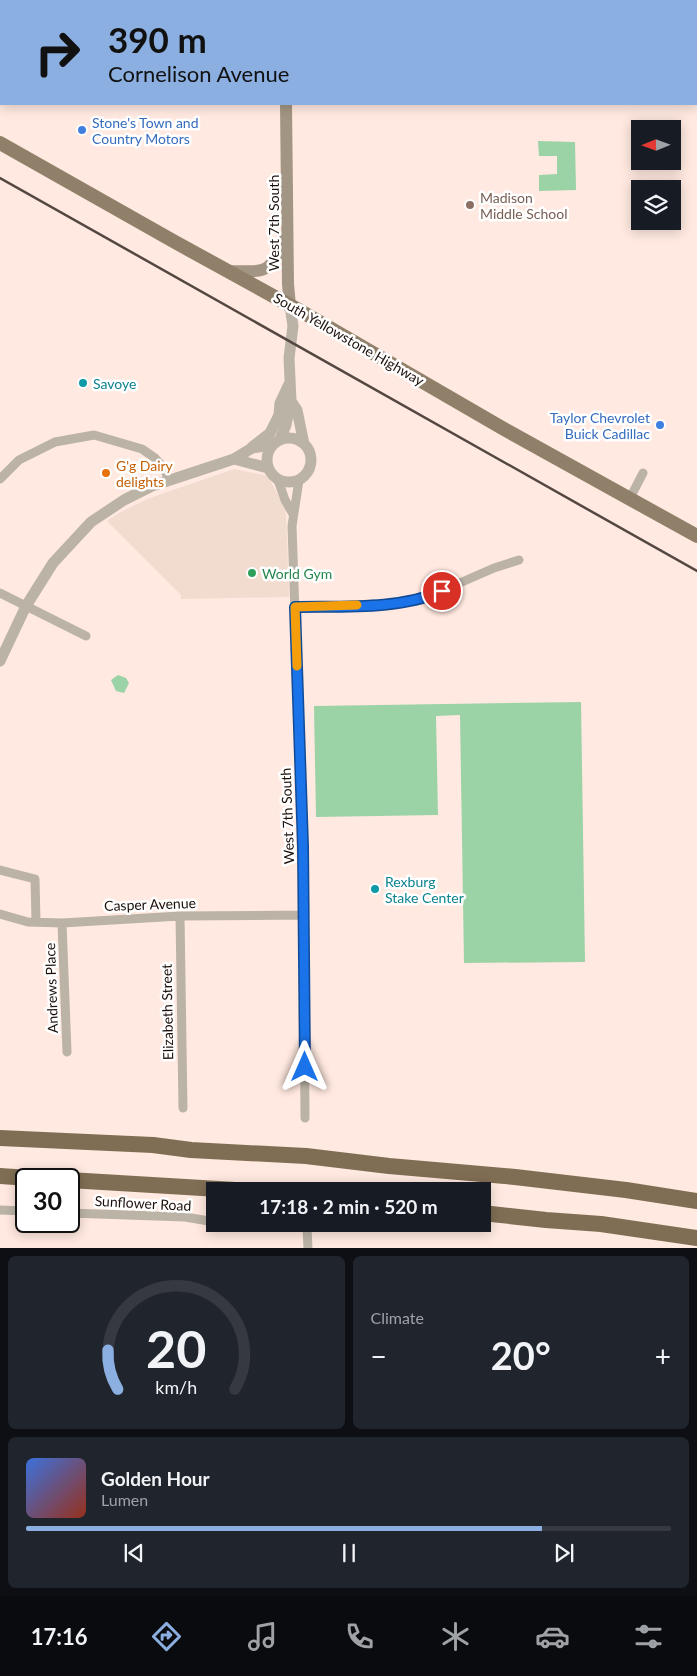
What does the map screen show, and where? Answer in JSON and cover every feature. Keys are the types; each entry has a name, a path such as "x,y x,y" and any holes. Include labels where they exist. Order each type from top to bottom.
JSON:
{"highway":[{"path":"0,1138 153,1145 191,1150 306,1156 626,1190 697,1201"},
{"path":"470,1173 585,1178 697,1190"},
{"path":"0,1176 15,1177"},
{"path":"80,1181 206,1188"},
{"path":"491,1214 601,1224 697,1238"},
{"path":"601,1224 697,1245"}],"main road":[{"name":"West 7th South","path":"286,105 288,284 290,306"},
{"name":"South Yellowstone Highway","path":"0,143 629,500 697,536"},
{"path":"227,271 259,271 268,267 275,261 288,230"}],"street":[{"name":"West 7th South","path":"276,442 286,425 291,401 289,358 293,326 290,306"},
{"path":"0,661 26,606 53,562 91,522 124,500 146,489 234,459 252,448 270,433 279,415 280,403 290,384"},
{"name":"West 7th South","path":"291,401 297,410 304,444"},
{"path":"0,479 19,460 55,442 94,435 142,448 165,469 168,481"},
{"path":"252,448 287,437 295,438 304,444 311,454 312,461 306,475 292,482 278,480 273,476 268,468 267,456 276,442"},
{"path":"234,459 268,468"},
{"path":"629,500 643,473"},
{"name":"West 7th South","path":"278,480 284,500 293,514"},
{"name":"West 7th South","path":"298,480 293,514 303,847 305,1118"},
{"path":"295,607 381,605 430,596 494,568 519,560"},
{"path":"0,593 86,636"},
{"path":"0,870 36,879 36,922"},
{"name":"Casper Avenue","path":"0,914 28,922 62,923 180,916 304,915"},
{"name":"Elizabeth Street","path":"180,916 183,1108"},
{"name":"Andrews Place","path":"62,923 67,1052"},
{"path":"0,1210 15,1211"},
{"name":"Sunflower Road","path":"80,1212 185,1217 206,1222"},
{"path":"307,1232 308,1248"}],"shaded area":[{"path":"234,469 268,476 286,511 289,597 181,599 181,595 107,521 147,499"}],"green space":[{"path":"538,141 575,142 576,190 539,191 539,175 557,174 557,156 539,156"},
{"path":"118,675 126,678 129,683 124,693 116,691 111,680"},
{"path":"581,702 585,962 464,963 460,715 436,716 438,815 316,817 314,706"}],"railway":[{"path":"0,178 697,571"}],"slow traffic":[{"path":"297,666 295,607 357,605"}],"place":[{"name":"Stone's Town and Country Motors","path":"82,130"},
{"name":"Madison Middle School","path":"470,205"},
{"name":"Savoye","path":"83,383"},
{"name":"Taylor Chevrolet Buick Cadillac","path":"660,425"},
{"name":"G'g Dairy delights","path":"106,473"},
{"name":"World Gym","path":"252,573"},
{"name":"Rexburg Stake Center","path":"375,889"}],"route":[{"path":"305,1067 303,847 295,607 381,605 430,596 442,591"}]}
